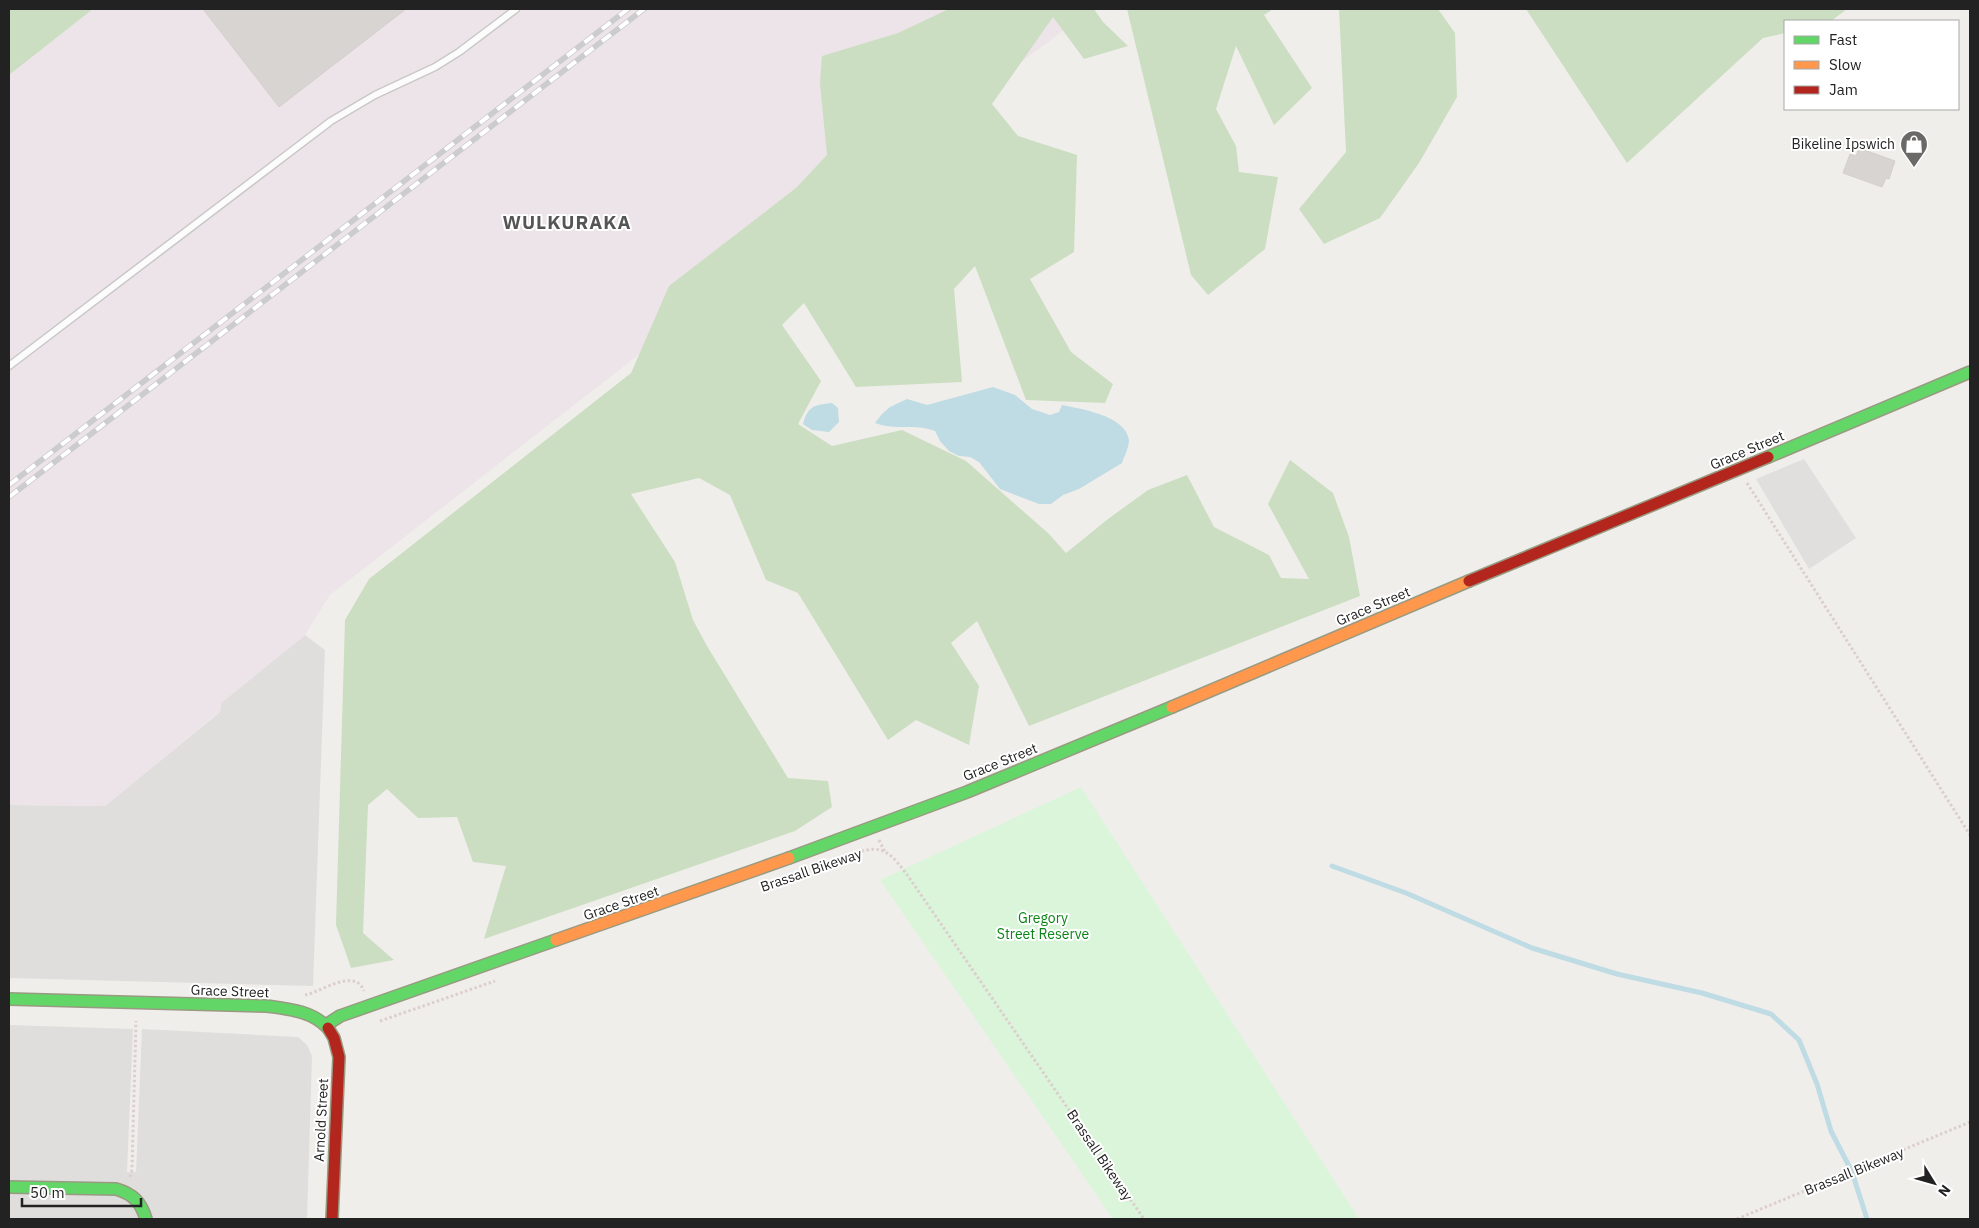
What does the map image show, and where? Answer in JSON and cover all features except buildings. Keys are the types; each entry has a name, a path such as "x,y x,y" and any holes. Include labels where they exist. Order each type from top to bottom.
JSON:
{"street":[{"name":"Grace Street","path":"9,999 267,1006 316,1016 326,1025 340,1016 769,866 967,792 1227,685 1505,566 1970,372"},
{"name":"Arnold Street","path":"326,1025 334,1037 339,1057 332,1219"},
{"path":"9,1187 116,1189 135,1196 144,1208 146,1219"}],"lane":[{"path":"9,366 331,121 375,95 435,67 459,52 516,9"}],"path":[{"path":"1738,470 1970,835"},
{"name":"Brassall Bikeway","path":"816,868 862,851 879,849 893,858 908,876 1144,1219"},
{"path":"373,1017 378,1021 385,1020 497,980"},
{"path":"126,1192 132,1170 136,1021"},
{"name":"Brassall Bikeway","path":"1736,1219 1970,1122"}],"shaded area":[{"path":"93,9 1092,9 849,191 330,595 305,635 221,703 220,711 105,806 9,805 9,75"},
{"path":"1804,459 1856,538 1809,569 1756,479"},
{"path":"305,635 325,650 313,986 9,978 9,805 105,806 220,712 221,703"},
{"path":"9,1025 133,1029 127,1172 136,1172 142,1029 298,1037 307,1045 312,1056 307,1219 9,1219"}],"green space":[{"path":"9,9 93,9 9,75"},
{"path":"949,9 1094,9 1103,22 1128,46 1084,59 1053,17 992,104 1018,136 1077,155 1074,252 1030,279 1071,352 1113,384 1105,403 1026,400 975,266 954,289 962,382 856,387 804,303 782,325 821,381 798,424 832,446 902,430 966,461 1048,533 1066,553 1148,490 1187,475 1214,527 1269,555 1281,578 1309,579 1268,504 1290,460 1333,493 1349,537 1360,596 1029,726 977,621 951,643 979,686 969,745 916,720 888,740 798,593 766,580 730,495 699,478 631,494 675,562 693,620 707,646 788,778 828,781 832,807 795,831 484,939 506,866 473,862 457,817 418,818 387,789 368,805 363,933 394,960 351,968 336,925 345,620 369,579 631,373 669,286 796,188 827,155 820,84 822,56 898,33"},
{"path":"1127,9 1273,9 1264,15 1312,88 1274,125 1236,46 1216,109 1236,146 1239,172 1278,177 1265,249 1208,295 1191,275"},
{"path":"1339,9 1438,9 1455,33 1457,97 1419,163 1380,218 1324,244 1299,209 1346,152"},
{"path":"1526,9 1847,9 1832,20 1784,20 1784,33 1763,38 1627,163"},
{"name":"Gregory Street Reserve","path":"1081,787 1359,1219 1113,1219 880,880"}],"water":[{"path":"993,387 1015,395 1032,409 1050,415 1059,412 1062,405 1112,419 1126,432 1129,440 1122,463 1079,489 1063,495 1051,504 1039,504 1000,489 979,462 970,457 959,456 949,451 940,441 935,431 875,423 890,407 907,399 927,405"},
{"path":"832,403 838,408 839,422 829,432 812,430 803,424 810,410 816,406"}],"waterway":[{"path":"1332,866 1406,893 1532,948 1617,974 1702,993 1771,1014 1799,1040 1817,1084 1831,1131 1852,1172 1867,1219"}],"railway":[{"path":"9,485 628,9"},
{"path":"9,497 644,9"}],"traffic: fast":[{"path":"1768,457 1970,372"},
{"path":"789,858 967,792 1172,707"},
{"path":"326,1025 340,1016 556,940"},
{"path":"9,999 267,1006 307,1014 322,1022 328,1028"},
{"path":"9,1187 116,1189 132,1196 139,1203 146,1219"}],"traffic: slow":[{"path":"1172,707 1469,581"},
{"path":"556,940 789,858"}],"traffic: jam":[{"path":"1469,581 1768,457"},
{"path":"328,1028 334,1038 339,1057 332,1219"}],"place":[{"name":"Bikeline Ipswich","path":"1914,168"}],"district":[{"name":"WULKURAKA","path":"567,222"}]}
